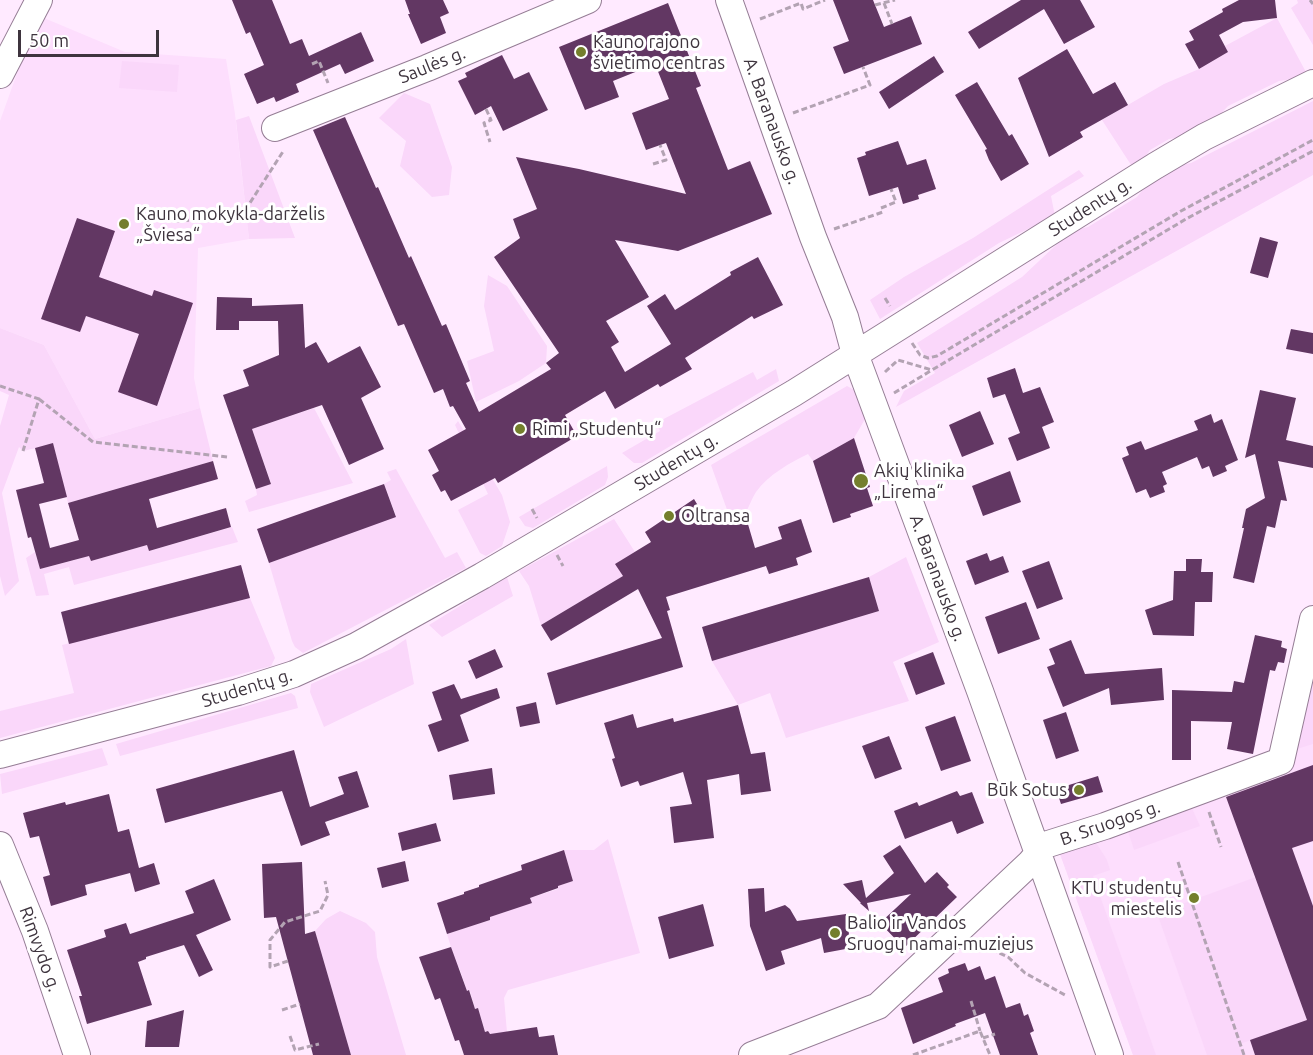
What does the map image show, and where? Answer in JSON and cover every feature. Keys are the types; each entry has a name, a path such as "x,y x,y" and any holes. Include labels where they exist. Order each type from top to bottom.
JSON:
{"street":[{"path":"0,75 39,0"},
{"name":"Saulės g.","path":"279,139 336,104 588,0"},
{"name":"A. Baranausko g.","path":"729,0 1110,1055"},
{"name":"Studentų g.","path":"0,755 238,692 294,674 356,646 415,615 794,393 901,324 1204,137 1313,82"},
{"name":"B. Sruogos g.","path":"752,1055 878,1006 1045,845 1105,826 1281,761 1313,619"},
{"name":"Rimvydo g.","path":"0,845 35,931 77,1055"}],"path":[{"path":"739,28 801,3 803,9 825,0"},
{"path":"875,5 895,0"},
{"path":"1310,0 1313,4"},
{"path":"884,3 892,24"},
{"path":"312,64 319,61 336,104"},
{"path":"772,121 870,85 863,67"},
{"path":"486,109 491,120 483,123 490,142"},
{"path":"174,221 211,219 246,209 279,139"},
{"path":"885,298 920,355 928,358 937,356 1181,211 1313,140"},
{"path":"653,164 666,160 660,145"},
{"path":"889,396 1186,219 1313,151"},
{"path":"813,237 882,210 896,202 891,189"},
{"path":"898,360 932,370"},
{"path":"0,386 39,399 93,442 227,457"},
{"path":"23,451 39,399"},
{"path":"1201,791 1221,847"},
{"path":"1178,862 1244,1055"},
{"path":"288,961 270,967 270,940 285,922 320,911 328,895 326,881"},
{"path":"957,930 967,939 1008,957 1024,973 1065,995 1085,987"},
{"path":"971,1001 990,1055"},
{"path":"282,1010 300,1004"},
{"path":"913,1055 980,1031"},
{"path":"983,1038 994,1034"},
{"path":"290,1036 294,1050 319,1044"}],"shaded area":[{"path":"1297,0 1313,0 1313,45 1291,8 1298,3"},
{"name":"Kauno mokykla-darželis „Šviesa“","path":"44,18 125,52 226,59 235,114 249,239 198,248 194,378 200,408 95,439 44,345 0,328 0,121 19,68"},
{"path":"1277,18 1307,74 1299,78 1279,81 1228,106 1214,121 1188,136 1169,139 1150,150 1140,164 1133,168 1102,120 1164,84 1199,69 1228,52 1225,46"},
{"path":"122,61 179,65 177,92 119,88"},
{"path":"404,93 430,104 452,167 449,195 432,197 400,166 406,141 379,118"},
{"path":"1313,101 1313,175 896,407 904,391 935,373 917,343 1022,277 1071,231 1088,227 1137,197 1149,182 1173,167 1191,163"},
{"path":"249,116 295,238 249,239 236,120"},
{"path":"1079,170 1084,176 1051,196 1055,216 999,243 880,319 870,300"},
{"path":"488,275 507,286 547,346 546,363 519,381 476,402 467,361 494,351 484,306"},
{"path":"0,328 44,345 95,439 200,408 213,461 68,503 53,444 23,451 19,447 2,493 19,581 5,596 0,576 0,426 9,395 0,391"},
{"path":"776,369 779,381 642,463 634,463 622,453 660,431 656,423 753,372 757,380"},
{"path":"847,386 858,392 868,414 854,438 813,461 808,454 780,470 756,492 745,514 730,518 711,465"},
{"path":"314,408 353,483 249,512 245,501 257,495 256,489 271,483 252,429"},
{"path":"458,421 502,495 510,522 502,546 486,556 480,553 458,510 488,494 455,425"},
{"path":"607,466 608,477 605,485 533,528 525,526 519,517"},
{"path":"396,469 445,558 457,552 466,568 303,653 295,647 292,641 269,563 396,516 384,484 391,480 387,472"},
{"path":"614,519 635,552 616,564 623,576 541,625 529,586 519,571"},
{"path":"232,527 238,542 74,585 69,567 44,574 49,595 36,596 26,558 35,552 40,569 82,558 86,544 91,561 147,545 149,551"},
{"path":"906,557 939,642 893,662 909,701 786,738 770,693 738,705 712,661 879,611 869,577"},
{"path":"507,577 513,596 442,637 429,625"},
{"path":"250,598 275,658 271,666 0,738 0,711 74,693 62,645"},
{"path":"406,639 414,684 324,727 310,692 311,684 391,649"},
{"name":"KTU studentų miestelis","path":"1313,672 1313,1055 1133,1055 1060,854 1294,764"},
{"path":"1313,672 1313,744 1297,749"},
{"path":"291,693 295,696 298,708 120,756 116,744"},
{"path":"102,748 108,765 2,794 0,774"},
{"path":"1190,804 1200,826 1134,850 1127,828"},
{"path":"608,839 640,953 508,990 504,998 509,1055 492,1043 488,1031 485,1032 478,1008 475,1009 470,991 467,991 459,967 457,967 447,934 490,920 490,917 508,911 508,909 532,903 530,898 558,889 558,886 573,881 564,850 594,850"},
{"path":"1095,841 1107,860 1110,870 1093,876 1156,1055 1133,1055 1060,854"},
{"path":"1256,877 1313,1036 1294,1055 1284,1028 1240,1044 1244,1055 1207,1055 1157,913"},
{"path":"340,911 366,923 375,932 377,957 406,1055 351,1055 315,931 326,919"}],"building":[{"path":"232,0 272,0 290,44 302,39 309,56 361,32 374,61 345,74 340,64 296,84 299,92 276,102 274,97 257,104 244,74 264,65 250,32 246,34"},
{"path":"405,0 443,0 449,13 440,17 446,33 421,44 408,14 410,14"},
{"path":"833,0 873,0 884,27 911,16 922,44 844,74 833,47 849,41"},
{"path":"1021,0 1080,0 1095,27 1064,44 1044,9 979,49 968,32"},
{"path":"1239,0 1275,0 1277,18 1243,22 1219,35 1228,52 1199,69 1185,44 1194,40 1189,31"},
{"path":"668,3 701,86 696,88 728,170 750,161 772,214 678,251 615,240 649,297 606,321 619,342 611,347 625,372 671,344 647,306 665,294 675,310 731,275 730,272 758,257 783,305 754,319 752,316 685,358 692,369 660,387 658,384 615,409 605,391 565,415 577,436 498,483 495,478 451,501 445,490 441,492 432,475 439,471 428,450 466,429 453,406 450,407 443,389 434,393 404,324 398,326 313,130 345,117 442,326 446,324 470,381 466,383 479,412 551,369 546,363 559,353 494,257 520,238 513,219 537,209 516,157 686,194 666,143 646,150 632,113 669,99 655,64 613,81 619,97 585,110 559,47"},
{"path":"1067,49 1093,94 1115,82 1128,105 1080,132 1083,137 1049,157 1018,78"},
{"path":"502,55 514,79 529,72 548,110 503,131 491,106 475,115 458,81 467,77 465,73"},
{"path":"934,56 944,72 889,109 879,92"},
{"path":"977,82 1009,136 1012,134 1029,164 1001,181 989,160 985,150 987,149 955,95"},
{"path":"898,141 907,165 926,159 936,189 918,195 919,199 903,204 898,187 869,196 857,158 866,155 865,152"},
{"path":"77,218 115,231 99,277 152,296 154,290 193,303 157,406 118,392 139,334 86,316 80,332 41,319"},
{"path":"1260,237 1278,242 1268,278 1250,273"},
{"path":"217,297 252,298 252,306 303,304 305,348 316,342 328,363 360,346 381,387 361,398 384,449 349,465 322,405 252,429 271,484 256,489 223,395 249,386 243,370 279,355 278,321 239,321 239,330 216,330"},
{"path":"1291,329 1313,333 1313,354 1286,349"},
{"path":"1015,368 1023,393 1040,387 1054,422 1042,427 1050,448 1017,461 1008,438 1020,433 1005,394 993,398 987,378"},
{"path":"1260,390 1296,398 1286,440 1313,446 1313,468 1278,461 1287,501 1281,500 1275,528 1267,526 1254,583 1233,578 1246,509 1265,498 1255,454 1245,458"},
{"path":"980,411 994,444 962,457 949,425"},
{"path":"1211,414 1214,423 1222,419 1238,460 1225,466 1227,471 1213,477 1209,466 1202,469 1197,457 1162,472 1167,484 1163,486 1165,492 1150,498 1146,489 1136,493 1122,458 1129,455 1126,447 1141,441 1145,450 1198,430 1194,421"},
{"path":"854,438 870,487 867,488 873,506 833,523 813,461"},
{"path":"53,443 67,497 39,504 50,548 79,540 68,503 213,461 218,479 149,499 157,528 226,508 231,527 149,551 147,545 91,561 89,556 40,569 31,537 28,538 16,490 44,483 35,448"},
{"path":"1010,471 1021,502 983,516 972,486"},
{"path":"384,484 396,517 269,563 257,529"},
{"path":"694,499 709,524 745,514 755,548 782,539 778,527 801,519 812,552 796,558 798,565 769,574 766,566 666,597 670,610 667,611 683,667 556,705 547,673 662,638 638,589 551,641 541,625 623,576 615,564 651,542 645,532"},
{"path":"987,553 990,561 1003,556 1009,572 975,585 966,561"},
{"path":"1186,559 1202,559 1201,572 1213,572 1212,602 1195,602 1194,636 1153,635 1145,610 1173,600 1174,571 1186,571"},
{"path":"1049,561 1063,599 1037,609 1022,571"},
{"path":"241,565 250,598 69,644 61,612"},
{"path":"869,577 879,611 712,661 702,627"},
{"path":"1026,602 1040,639 998,654 985,617"},
{"path":"1255,635 1282,641 1281,647 1287,649 1284,663 1278,662 1275,671 1270,670 1253,754 1227,749 1232,722 1191,721 1191,760 1172,760 1172,690 1232,692 1234,681 1244,683"},
{"path":"1071,640 1085,674 1162,668 1164,700 1111,705 1109,688 1063,707 1047,667 1055,664 1049,649"},
{"path":"495,649 503,667 476,679 468,661"},
{"path":"933,652 945,684 916,695 904,663"},
{"path":"454,684 461,699 497,688 500,698 460,715 469,741 438,752 428,725 442,720 432,692"},
{"path":"536,702 540,723 520,727 516,707"},
{"path":"738,705 751,754 765,752 771,791 741,795 739,774 707,780 714,838 674,843 670,807 692,804 683,772 640,786 638,781 621,787 604,723 633,714 637,728 673,718 674,722"},
{"path":"1066,712 1079,751 1056,759 1043,720"},
{"path":"955,716 971,761 941,771 925,727"},
{"path":"889,736 902,769 875,779 862,746"},
{"path":"294,750 310,807 344,794 338,777 357,771 369,807 325,822 330,835 301,846 282,791 165,823 156,789"},
{"path":"1313,765 1313,841 1292,848 1313,906 1313,1055 1255,1055 1250,1040 1307,1020 1226,797"},
{"path":"492,768 495,794 453,800 449,775"},
{"name":"Būk Sotus","path":"1098,776 1103,792 1061,804 1056,789"},
{"path":"957,791 960,796 972,792 984,823 957,834 952,821 905,839 894,811 917,802 919,806"},
{"path":"109,794 118,832 129,829 139,868 154,863 160,884 135,892 130,873 85,885 87,895 51,906 43,877 50,875 39,836 30,838 23,813"},
{"path":"436,823 441,841 402,851 398,833"},
{"path":"900,845 925,883 937,872 957,897 904,948 880,923 911,894 867,903 869,911 843,884 862,880 866,898 894,873 883,856"},
{"path":"564,850 573,881 530,898 532,903 447,934 437,903 522,870 521,865"},
{"path":"405,861 409,881 382,888 377,868"},
{"path":"302,862 305,934 315,931 351,1055 313,1055 276,917 264,918 262,864"},
{"path":"214,879 231,920 196,935 213,970 199,977 184,945 146,957 138,962 152,1005 87,1024 79,996 82,996 67,950 106,937 104,930 126,923 130,934 194,913 185,891"},
{"path":"764,888 765,912 785,905 797,921 846,914 851,948 824,953 821,938 781,951 785,964 766,971 750,926 748,889"},
{"path":"703,904 714,946 669,959 658,917"},
{"path":"451,947 467,991 469,990 475,1009 478,1008 485,1032 488,1031 490,1034 537,1027 539,1037 554,1035 558,1055 464,1055 459,1040 455,1041 440,998 435,1000 419,957"},
{"path":"965,963 968,971 980,966 985,980 995,976 1006,1008 1020,1003 1024,1016 1028,1014 1034,1031 1030,1033 1038,1055 1000,1055 985,1013 913,1044 901,1008 943,992 938,978 949,973 948,969"},
{"path":"184,1010 179,1047 145,1047 147,1021"}],"place":[{"name":"Kauno rajono švietimo centras","path":"581,52"},
{"name":"Kauno mokykla-darželis „Šviesa“","path":"124,224"},
{"name":"Rimi „Studentų“","path":"520,429"},
{"name":"Akių klinika „Lirema“","path":"861,481"},
{"name":"Oltransa","path":"669,516"},
{"name":"Būk Sotus","path":"1079,790"},
{"name":"KTU studentų miestelis","path":"1194,898"},
{"name":"Balio ir Vandos Sruogų namai-muziejus","path":"835,933"}]}
